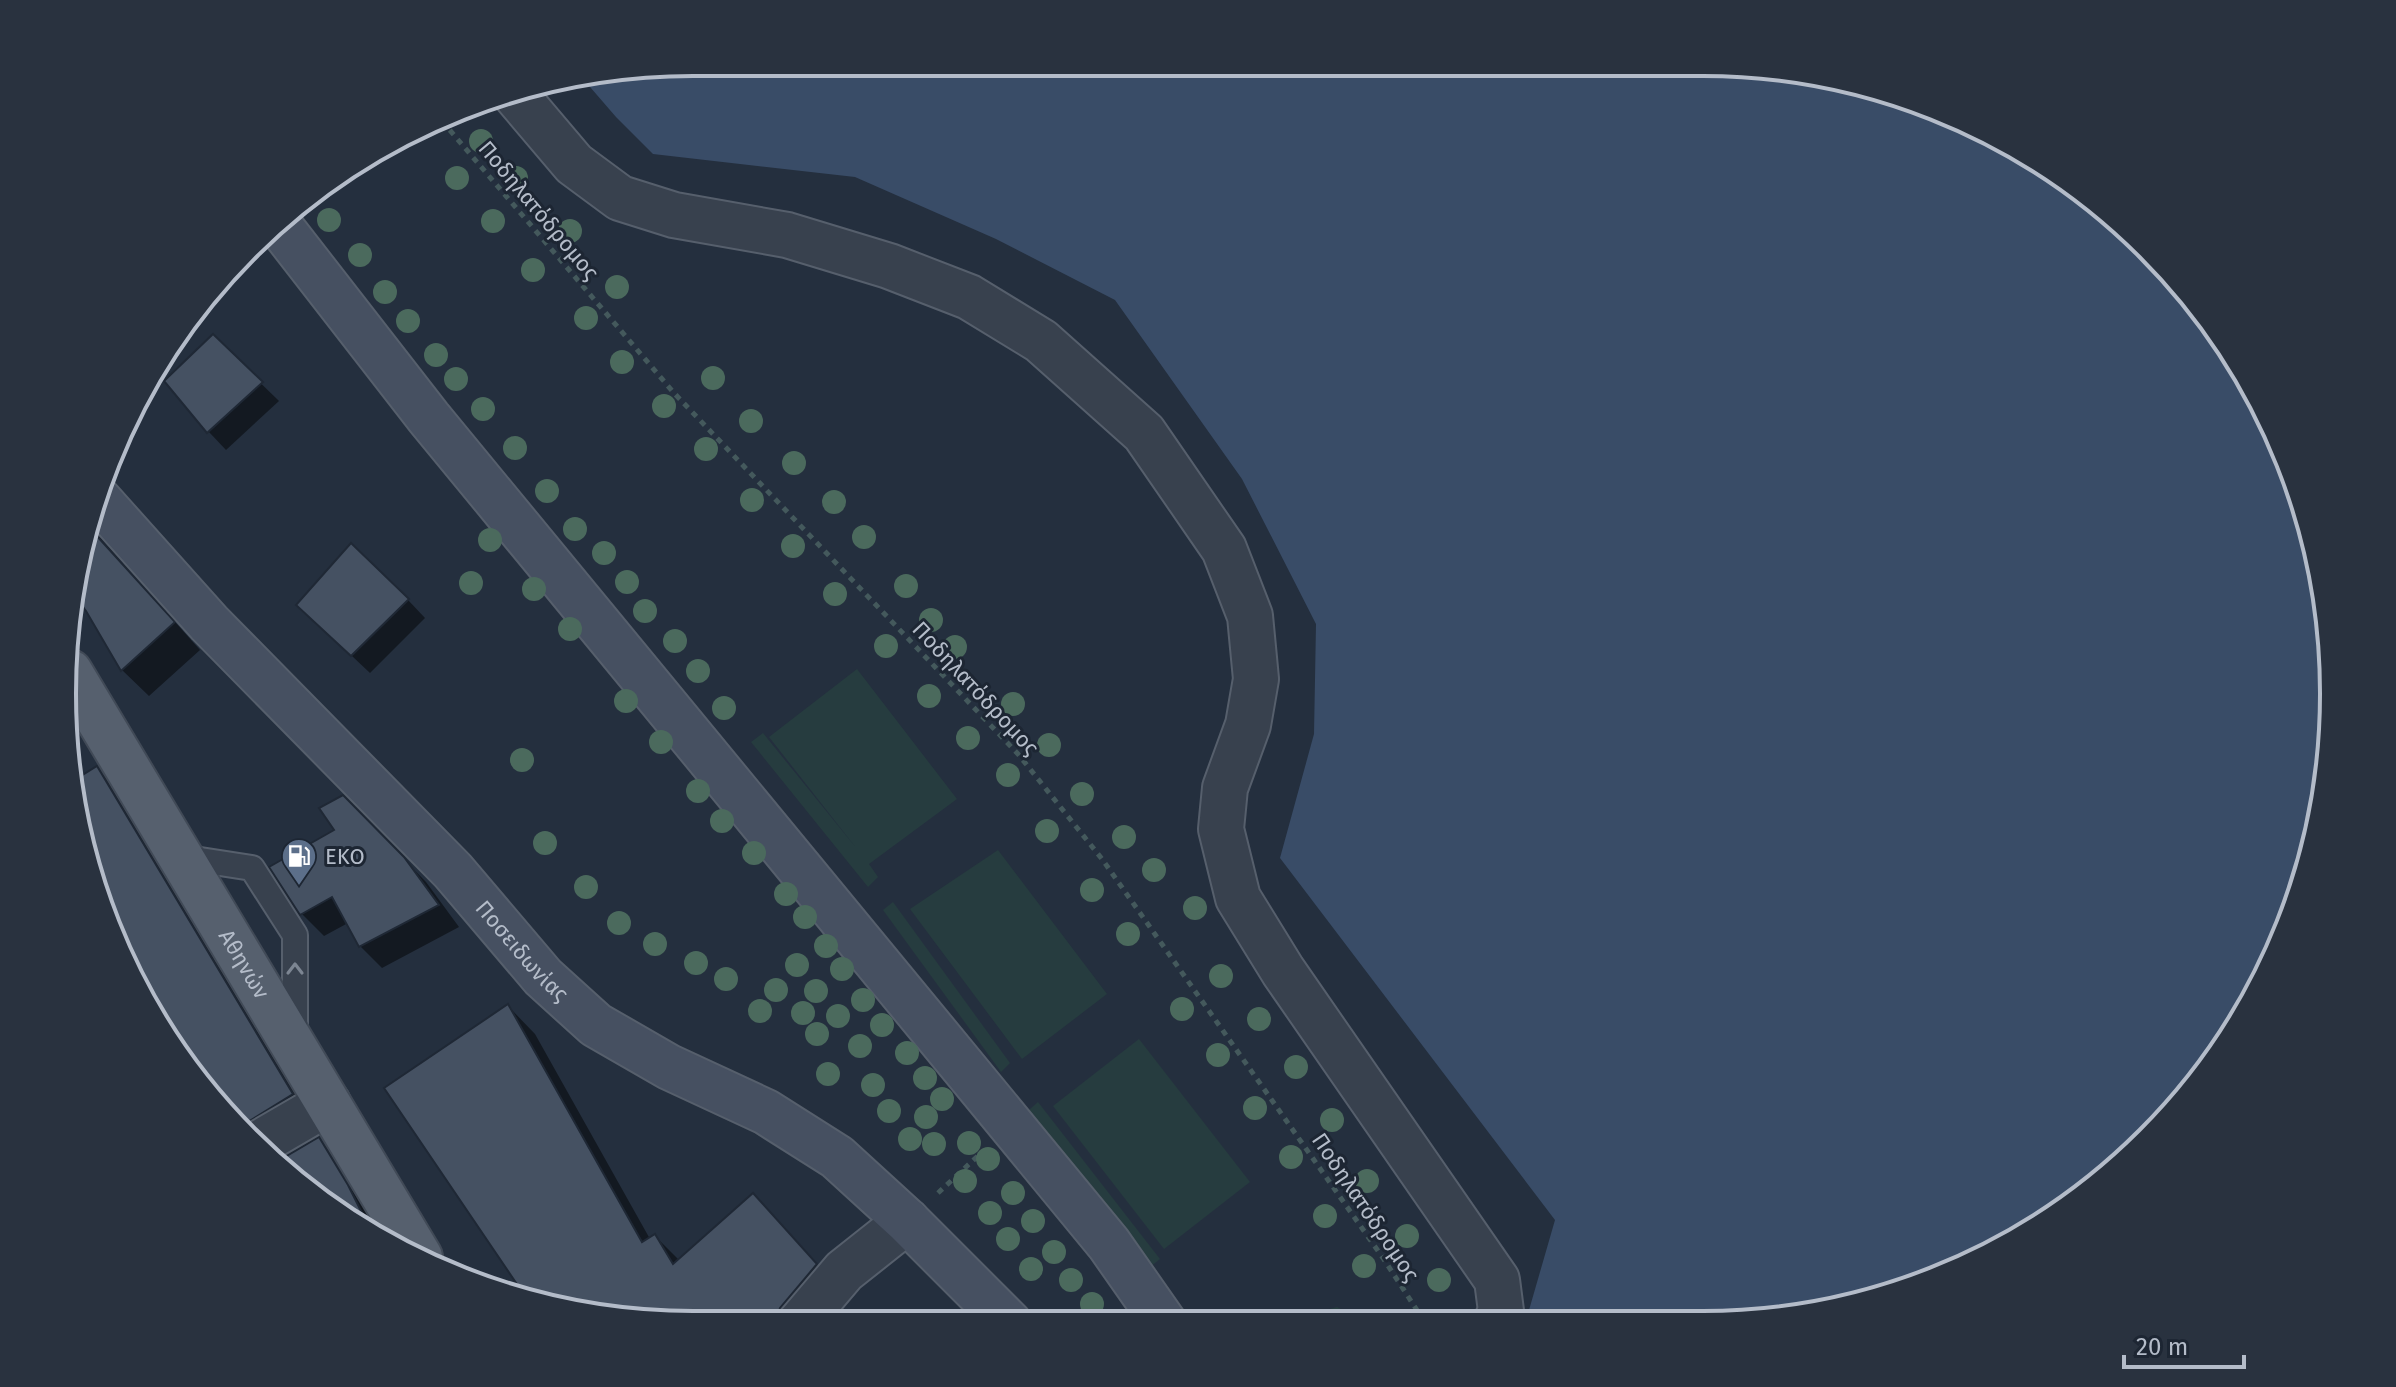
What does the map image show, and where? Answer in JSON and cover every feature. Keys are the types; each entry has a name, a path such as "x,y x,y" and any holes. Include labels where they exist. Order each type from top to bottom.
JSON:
{"main road":[{"name":"Αθηνών","path":"76,691 181,857 411,1242"}],"street":[{"path":"521,101 574,164 620,198 674,215 787,235 889,266 969,297 1041,341 1144,433 1224,549 1250,616 1256,679 1248,725 1225,788 1221,829 1238,898 1283,971 1497,1280 1501,1311"},
{"path":"284,231 429,418 1109,1244 1156,1311"},
{"name":"Ποσειδωνίας","path":"105,507 209,623 453,871 543,977 596,1025 669,1067 766,1112 837,1157 907,1221 997,1311"},
{"path":"266,1139 328,1103"},
{"path":"810,1311 844,1271 907,1221"}],"lane":[{"path":"181,857 252,868 295,935 295,1047"}],"path":[{"name":"Ποδηλατόδρομος","path":"447,127 674,393 1018,754 1102,859 1358,1221 1417,1311"},
{"path":"907,1221 1011,1126"}],"green space":[{"path":"857,669 957,799 869,864 878,877 868,887 751,742 763,733 857,849 769,737"},
{"path":"998,850 1107,994 1022,1059 910,909"},
{"path":"893,902 1010,1063 1001,1072 883,910"},
{"path":"1139,1039 1250,1182 1164,1249 1053,1106"},
{"path":"1038,1102 1160,1259 1150,1267 1029,1110"},
{"path":"1337,1307 1345,1311 1323,1311"}],"water":[{"path":"694,76 1702,76 1783,81 1862,97 1939,123 1976,140 2046,180 2078,204 2110,229 2167,286 2216,350 2237,385 2273,457 2287,495 2299,534 2315,613 2319,653 2319,734 2315,774 2299,853 2273,930 2256,967 2216,1037 2167,1101 2139,1130 2110,1158 2046,1207 1976,1247 1939,1264 1862,1290 1783,1306 1702,1311 1529,1311 1555,1220 1280,858 1314,734 1316,624 1242,479 1115,300 996,239 855,177 653,154 589,85 653,77"}],"building":[{"path":"213,334 263,382 207,433 164,381"},
{"path":"97,536 175,622 121,671 82,606"},
{"path":"351,543 409,599 351,656 296,605"},
{"path":"97,766 293,1094 249,1121 229,1101 180,1037 140,967 123,930 97,853 81,776"},
{"path":"343,795 404,857 439,905 359,947 332,897 300,915 269,867 334,830 319,808"},
{"path":"508,1004 642,1242 655,1234 673,1264 753,1193 817,1264 779,1311 653,1310 573,1299 517,1285 384,1088"},
{"path":"319,1137 363,1215 350,1207 285,1157"}],"place":[{"name":"EKO","path":"299,887"}]}
